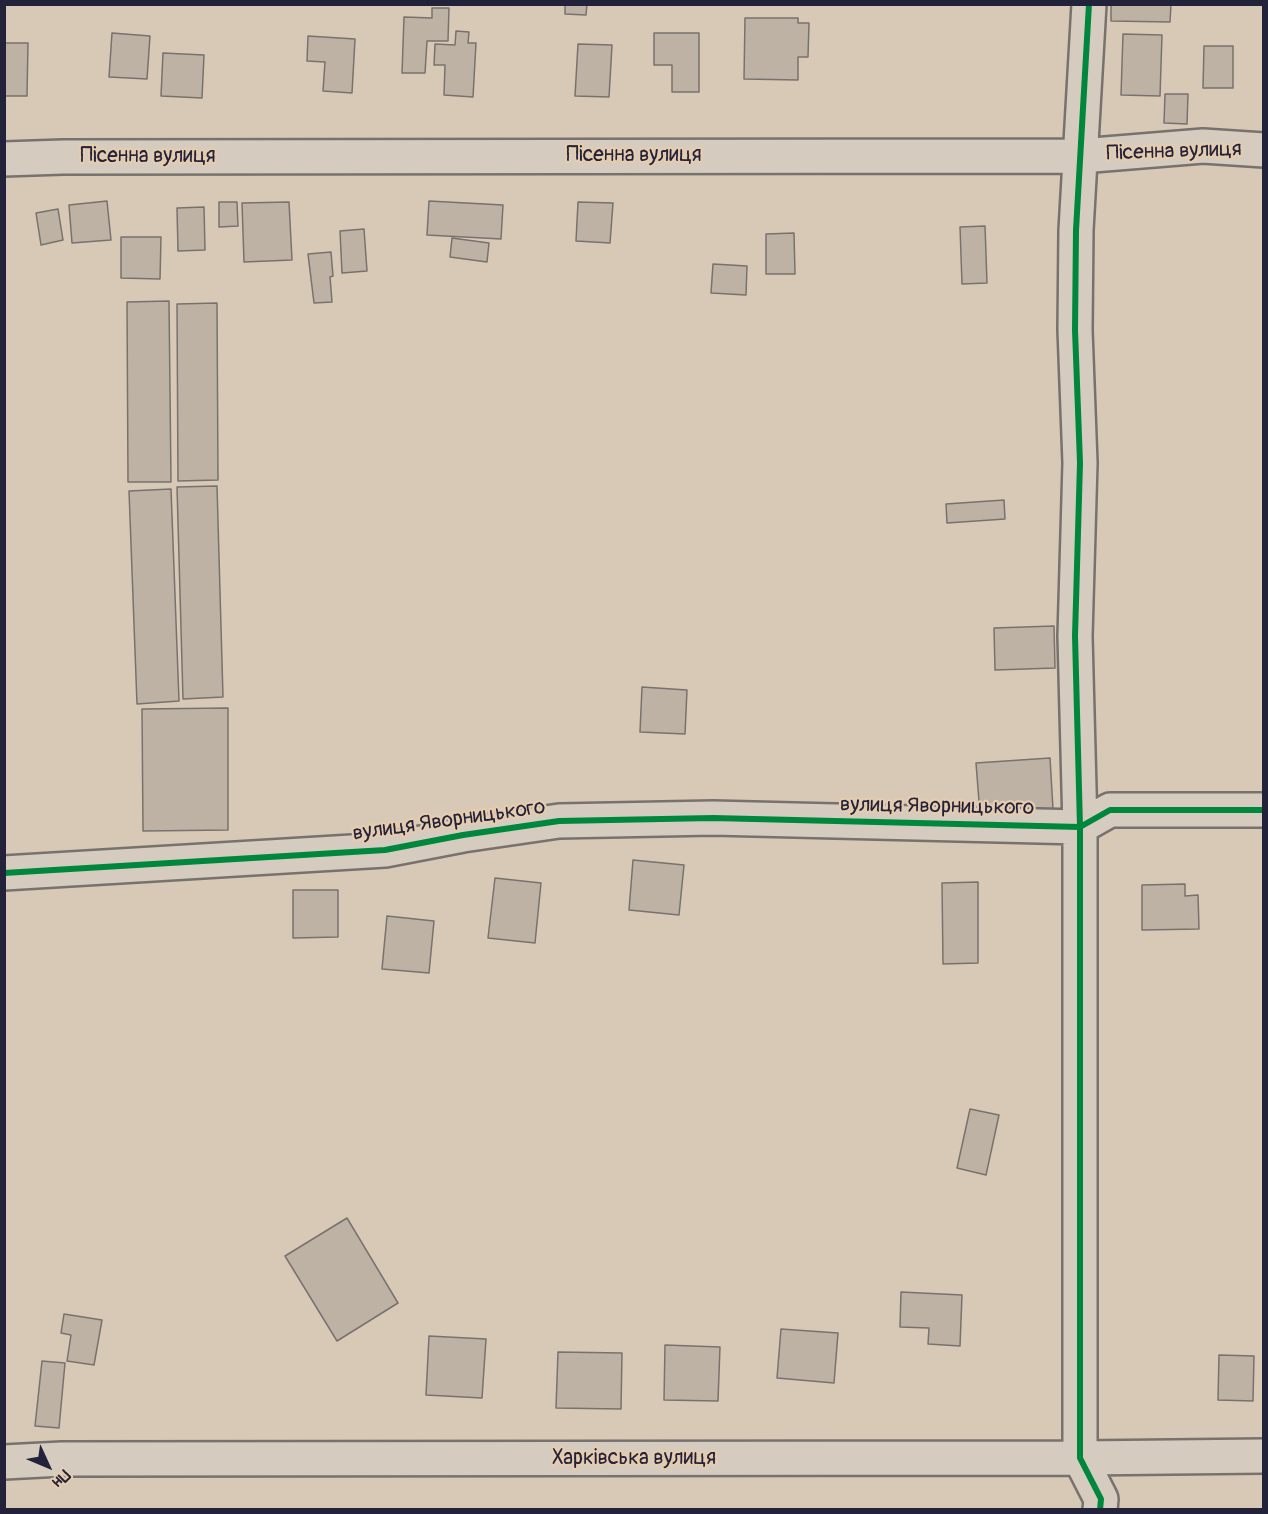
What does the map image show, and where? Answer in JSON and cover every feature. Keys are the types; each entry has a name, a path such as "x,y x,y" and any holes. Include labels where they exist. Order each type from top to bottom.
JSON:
{"street":[{"path":"1089,4 1076,230 1075,330 1080,463 1076,636 1080,827 1080,1458 1101,1499 1100,1509"},
{"name":"Пісенна вулиця","path":"4,159 1081,156 1203,146 1263,150"},
{"path":"1080,827 1110,810 1263,810"},
{"name":"вулиця Яворницького","path":"4,873 385,850 463,835 559,821 713,818 1080,827"},
{"name":"Харківська вулиця","path":"4,1462 62,1459 1080,1458 1263,1455"}],"building":[{"path":"565,4 587,4 586,15 565,14"},
{"path":"1111,4 1171,4 1170,22 1111,21"},
{"path":"432,8 449,8 448,41 427,41 425,73 402,73 404,17 432,18"},
{"path":"745,18 798,18 798,23 809,23 808,57 798,57 798,80 744,79"},
{"path":"456,31 469,32 468,43 476,43 473,97 444,95 445,65 434,65 435,44 455,45"},
{"path":"112,33 150,36 147,79 109,77"},
{"path":"654,33 699,33 699,92 672,92 672,65 654,65"},
{"path":"1123,34 1162,35 1160,96 1121,95"},
{"path":"308,36 355,39 352,93 323,91 325,62 307,61"},
{"path":"4,43 28,43 27,96 4,96"},
{"path":"578,44 612,45 609,97 575,96"},
{"path":"1204,46 1233,46 1233,88 1203,88"},
{"path":"163,53 204,55 202,98 161,96"},
{"path":"1165,94 1188,94 1187,124 1164,123"},
{"path":"107,201 111,240 72,243 69,205"},
{"path":"429,201 503,205 501,239 427,235"},
{"path":"219,202 237,202 238,226 219,227"},
{"path":"289,202 292,260 244,262 242,203"},
{"path":"578,202 613,203 610,243 576,241"},
{"path":"204,207 205,250 178,251 177,208"},
{"path":"58,209 63,240 41,245 36,213"},
{"path":"985,226 987,283 962,284 960,227"},
{"path":"364,229 367,271 342,273 340,231"},
{"path":"794,233 795,274 766,274 766,234"},
{"path":"121,237 161,237 160,279 121,278"},
{"path":"452,238 489,243 487,262 450,257"},
{"path":"331,252 332,302 314,303 308,254"},
{"path":"713,264 747,266 746,295 711,293"},
{"path":"169,301 171,482 128,482 127,302"},
{"path":"217,303 218,480 178,481 177,304"},
{"path":"217,486 223,697 183,699 177,487"},
{"path":"171,489 179,701 137,704 129,491"},
{"path":"1004,500 1005,519 947,523 946,504"},
{"path":"1054,626 1055,668 995,670 994,628"},
{"path":"642,687 687,690 685,734 640,732"},
{"path":"228,708 228,830 143,831 142,709"},
{"path":"1050,758 1053,809 980,814 976,763"},
{"path":"633,860 684,865 679,915 629,910"},
{"path":"495,878 541,883 535,943 488,938"},
{"path":"978,882 978,963 943,964 942,883"},
{"path":"1185,884 1185,896 1198,895 1199,929 1142,930 1142,885"},
{"path":"293,890 338,890 338,937 293,938"},
{"path":"387,916 434,921 429,973 382,969"},
{"path":"970,1109 999,1115 986,1175 957,1168"},
{"path":"347,1218 398,1303 337,1341 285,1256"},
{"path":"901,1292 962,1295 960,1346 928,1344 929,1328 900,1327"},
{"path":"64,1314 102,1320 94,1365 67,1361 71,1335 61,1333"},
{"path":"781,1329 838,1333 834,1383 777,1378"},
{"path":"429,1336 486,1339 482,1398 426,1395"},
{"path":"665,1345 720,1347 718,1401 664,1400"},
{"path":"558,1352 622,1353 621,1409 556,1408"},
{"path":"1219,1355 1254,1356 1253,1401 1218,1400"},
{"path":"42,1361 65,1363 59,1428 35,1426"}],"cycle path":[{"path":"1089,4 1076,230 1075,330 1080,463 1075,636 1080,827 1080,1458 1101,1499 1100,1510"},
{"path":"4,873 385,850 463,835 559,821 713,818 1080,827 1110,810 1264,810"}]}
